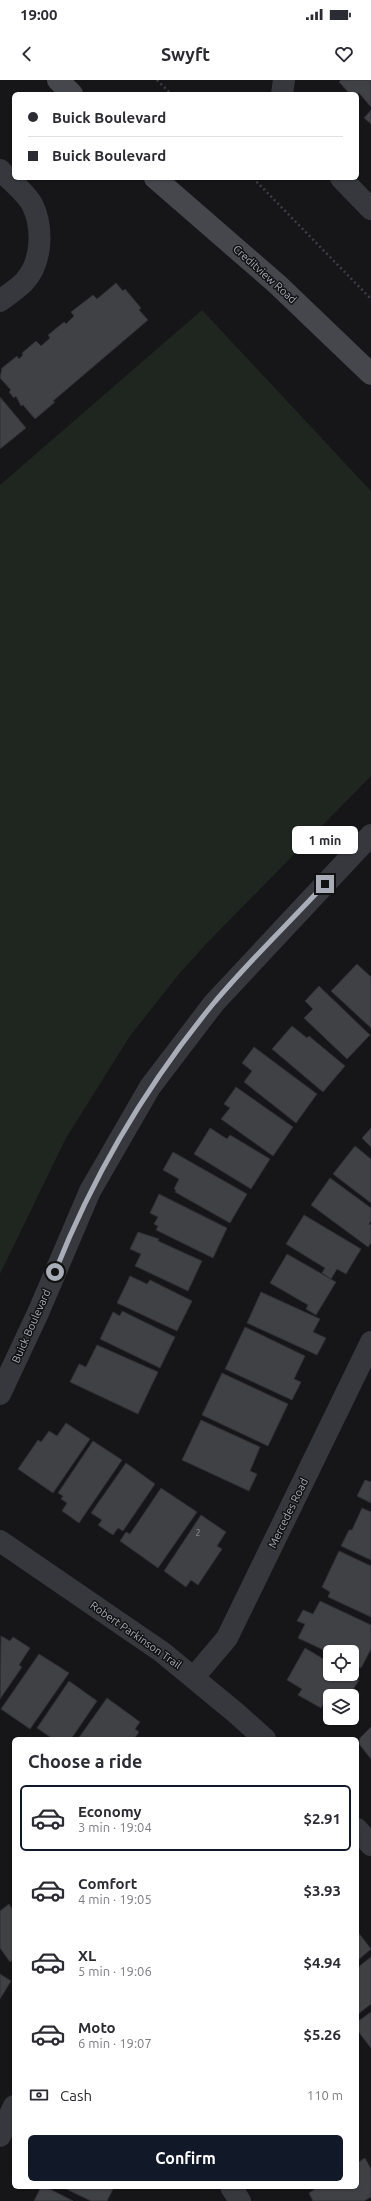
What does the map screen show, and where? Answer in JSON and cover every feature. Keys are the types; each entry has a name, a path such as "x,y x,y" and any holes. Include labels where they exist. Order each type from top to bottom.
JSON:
{"main road":[{"path":"58,80 70,92"},
{"name":"Creditview Road","path":"157,180 277,284 371,374"}],"street":[{"path":"282,92 284,80"},
{"path":"0,170 31,202 38,222 40,242 35,262 25,281 0,301"},
{"path":"344,180 371,209"},
{"name":"Buick Boulevard","path":"0,1394 38,1313 90,1191 150,1087 214,1003 371,835"},
{"name":"Mercedes Road","path":"194,1677 227,1638 371,1342"},
{"name":"Robert Parkinson Trail","path":"0,1541 162,1652 194,1677 263,1737"},
{"path":"359,1831 371,1845"},
{"path":"0,2136 12,2110"},
{"path":"232,2189 240,2201"}],"path":[{"path":"157,80 169,92"},
{"path":"255,180 371,299"}],"shaded area":[{"path":"202,310 371,491 371,776 207,943 179,974 130,1036 66,1138 0,1274 0,485"}],"building":[{"path":"341,80 371,80 371,107 359,92 348,92 339,82"},
{"path":"371,110 371,124 364,118"},
{"path":"116,283 123,291 125,289 141,308 139,310 148,320 53,401 55,402 35,419 23,405 21,406 16,396 14,398 9,392 11,390 0,378 2,368 17,356 19,359 23,355 22,353 36,341 41,346 50,338 48,335 64,322 66,324 74,316 71,312 93,295 97,299"},
{"path":"0,397 26,428 0,449"},
{"path":"357,964 371,977 371,1028 331,991"},
{"path":"319,986 370,1035 347,1059 304,1018 313,1009 305,1001"},
{"path":"292,1026 307,1038 309,1036 345,1066 323,1092 272,1049"},
{"path":"254,1047 317,1094 296,1123 244,1082 252,1071 242,1063"},
{"path":"236,1087 293,1127 273,1156 221,1119 230,1108 224,1104"},
{"path":"210,1128 227,1139 230,1135 270,1159 251,1189 194,1154"},
{"path":"371,1128 371,1147 362,1138"},
{"path":"355,1146 371,1159 371,1203 333,1174"},
{"path":"173,1152 247,1194 230,1223 175,1192 176,1190 174,1189 179,1179 163,1170"},
{"path":"330,1178 371,1208 371,1221 369,1224 371,1225 371,1243 368,1247 311,1205"},
{"path":"159,1194 227,1228 213,1258 156,1230 158,1226 154,1224 158,1217 150,1213"},
{"path":"304,1215 361,1249 346,1274 337,1269 331,1279 322,1273 325,1268 286,1244"},
{"path":"138,1232 159,1239 158,1241 202,1261 188,1291 135,1266 141,1254 130,1249"},
{"path":"287,1254 336,1282 316,1315 306,1309 308,1305 270,1283"},
{"path":"130,1276 147,1284 150,1280 192,1301 177,1331 117,1303"},
{"path":"261,1292 320,1319 313,1332 326,1338 317,1355 247,1323"},
{"path":"122,1311 175,1337 160,1368 100,1339 113,1312 120,1316"},
{"path":"245,1327 305,1356 294,1379 301,1382 292,1400 225,1369"},
{"path":"97,1345 158,1372 138,1414 70,1382 79,1364 86,1367"},
{"path":"222,1373 288,1404 268,1446 202,1415"},
{"path":"201,1420 260,1447 250,1471 257,1474 249,1491 182,1460"},
{"path":"66,1423 90,1439 53,1493 18,1469 38,1440 41,1442 49,1431 57,1436"},
{"path":"93,1441 122,1460 79,1523 62,1511 67,1503 61,1499 63,1496 58,1493"},
{"path":"126,1463 155,1484 123,1531 118,1528 113,1535 98,1525 102,1520 91,1513"},
{"path":"365,1480 371,1482 371,1503 357,1496"},
{"path":"161,1488 197,1512 158,1568 120,1541 126,1532 130,1534"},
{"path":"362,1508 371,1512 371,1560 341,1546 349,1530 352,1530"},
{"path":"201,1515 226,1532 217,1546 222,1549 198,1585 191,1580 186,1587 164,1571"},
{"path":"339,1551 371,1566 371,1617 328,1597 330,1592 322,1587"},
{"path":"320,1601 371,1625 371,1649 361,1668 359,1667 359,1645 323,1645 323,1650 298,1638 305,1624 297,1621 303,1610 313,1614"},
{"path":"1,1636 10,1641 13,1637 30,1648 19,1665 22,1667 0,1699"},
{"path":"305,1648 323,1659 323,1681 358,1681 353,1689 323,1689 323,1704 321,1708 298,1695 302,1689 287,1680"},
{"path":"39,1654 69,1673 30,1729 1,1709"},
{"path":"69,1681 97,1701 72,1737 50,1737 37,1728"},
{"path":"107,1698 140,1722 135,1729 139,1732 135,1737 79,1737"},
{"path":"371,1727 371,1759 359,1744 360,1738"},
{"path":"9,1904 12,1909 12,1960 10,1962 0,1948 0,1911"},
{"path":"359,1933 371,1949 359,1959"},
{"path":"371,1957 371,2004 359,2013 359,1966"},
{"path":"0,1974 11,1981 0,1999"},
{"path":"371,2012 371,2048 359,2033 359,2021"},
{"path":"365,2158 371,2169 371,2197 364,2201 313,2201 309,2193 315,2189 359,2189 359,2162"},
{"path":"40,2189 50,2189 73,2201 34,2201"},
{"path":"66,2189 113,2189 107,2201 91,2201"}],"route":[{"path":"55,1272 77,1218 101,1169 127,1124 167,1062 214,1003 325,884"}]}
